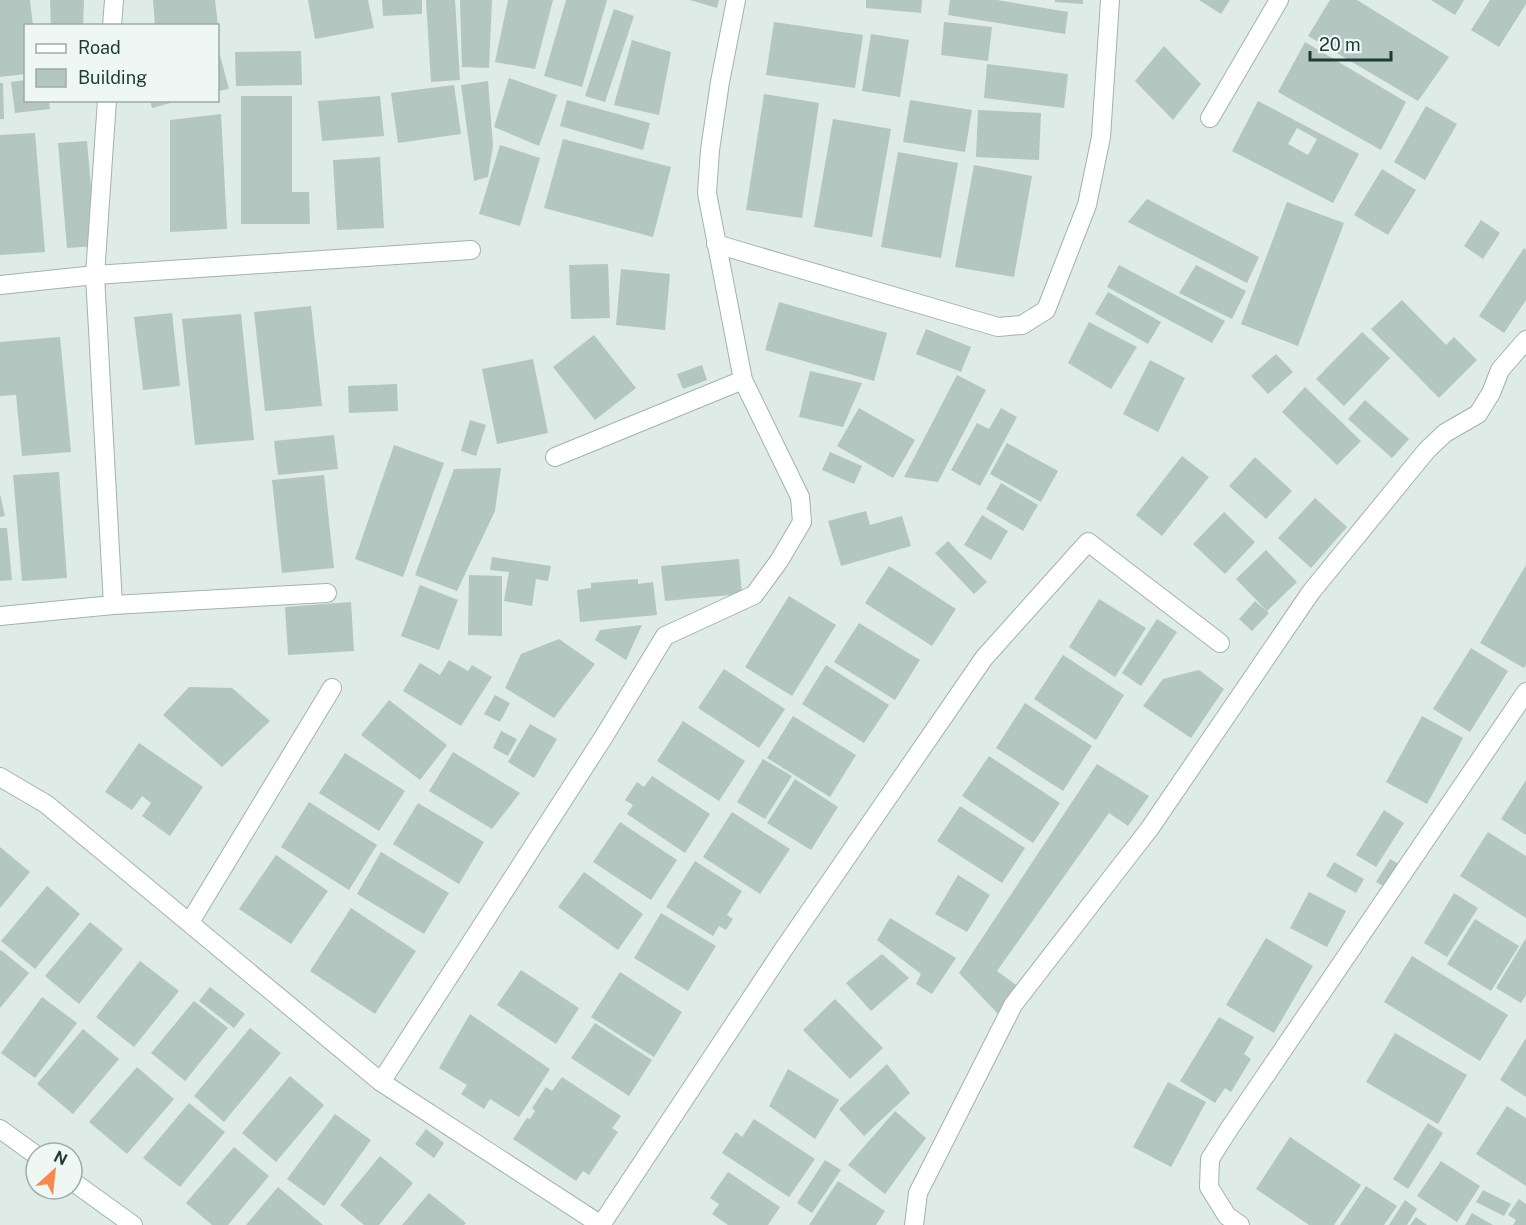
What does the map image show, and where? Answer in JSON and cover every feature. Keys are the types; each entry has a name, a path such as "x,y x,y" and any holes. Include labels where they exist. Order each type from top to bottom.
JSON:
{"street":[{"path":"112,24 114,0"},
{"path":"381,1082 603,738 665,636 754,595 802,522 800,496 743,380 707,193 720,82 736,0"},
{"path":"716,244 998,327 1022,325 1046,310 1087,205 1101,137 1110,0"},
{"path":"1210,117 1279,0"},
{"path":"107,102 95,275 112,605"},
{"path":"0,285 95,275 471,250"},
{"path":"914,1225 918,1193 1013,1005 1149,828 1311,592 1427,450 1445,433 1478,414 1491,393 1500,370 1526,340"},
{"path":"555,457 743,380"},
{"path":"0,777 46,804 381,1082 601,1225 783,950 984,658 1088,542 1220,643"},
{"path":"0,616 112,605 327,594"},
{"path":"190,922 332,688"},
{"path":"1240,1225 1227,1216 1209,1187 1210,1159 1526,692"},
{"path":"0,1129 24,1146"},
{"path":"84,1190 133,1225"}],"building":[{"path":"0,0 30,0 33,24 24,24 24,74 0,77"},
{"path":"50,0 84,0 83,24 51,24"},
{"path":"153,0 215,0 218,24 155,24"},
{"path":"308,0 368,0 374,28 315,39"},
{"path":"382,0 422,0 422,14 383,16"},
{"path":"426,0 455,0 460,80 431,82"},
{"path":"460,0 492,0 489,68 462,67"},
{"path":"508,0 553,0 535,69 495,62"},
{"path":"566,0 607,0 582,87 544,76"},
{"path":"690,0 719,0 717,8"},
{"path":"866,0 922,0 921,13 866,8"},
{"path":"950,0 997,0 1068,12 1065,34 948,15"},
{"path":"1055,0 1083,0 1083,4 1055,2"},
{"path":"1199,0 1230,0 1221,14"},
{"path":"1330,0 1357,0 1449,57 1418,101 1308,36"},
{"path":"1431,0 1464,0 1455,15"},
{"path":"1490,0 1526,0 1526,4 1499,47 1471,30"},
{"path":"614,9 634,16 605,102 585,96"},
{"path":"774,22 863,35 855,88 766,75"},
{"path":"944,22 992,27 988,61 941,55"},
{"path":"871,34 909,40 900,97 862,91"},
{"path":"632,40 671,52 659,115 614,105"},
{"path":"1305,42 1406,102 1381,150 1278,92"},
{"path":"1164,46 1201,84 1173,120 1135,81"},
{"path":"301,51 302,85 236,86 235,52"},
{"path":"219,52 229,89 219,91"},
{"path":"987,64 1068,74 1064,108 984,98"},
{"path":"509,78 557,95 539,146 494,127"},
{"path":"24,80 24,102 49,102 50,109 15,113 11,82"},
{"path":"488,81 493,146 488,177 474,181 461,85"},
{"path":"0,83 3,83 4,119 0,119"},
{"path":"454,85 461,134 398,143 391,93"},
{"path":"764,94 819,103 802,218 746,210"},
{"path":"241,96 292,96 292,192 309,192 310,224 241,224"},
{"path":"380,96 384,136 322,141 318,101"},
{"path":"567,100 650,123 643,150 560,126"},
{"path":"910,100 972,110 965,152 903,142"},
{"path":"1258,101 1359,154 1333,203 1232,151","holes":["1297,128 1317,139 1308,155 1288,144"]},
{"path":"150,102 174,102 152,108"},
{"path":"1426,106 1457,124 1425,180 1394,162"},
{"path":"978,110 1041,113 1039,160 976,157"},
{"path":"221,114 227,229 170,232 170,120"},
{"path":"833,119 891,129 872,237 814,227"},
{"path":"35,133 45,252 0,255 0,135"},
{"path":"563,139 671,167 653,237 544,208"},
{"path":"87,141 96,246 67,248 58,143"},
{"path":"500,145 540,158 520,226 479,214"},
{"path":"898,152 958,163 941,258 881,247"},
{"path":"380,157 384,228 337,230 333,160"},
{"path":"974,165 1032,176 1014,277 955,267"},
{"path":"1382,169 1416,190 1388,235 1354,215"},
{"path":"1147,199 1259,257 1247,283 1128,222"},
{"path":"1287,202 1344,223 1298,346 1241,324"},
{"path":"1481,220 1500,233 1483,259 1464,246"},
{"path":"1524,248 1526,250 1526,300 1504,333 1479,316"},
{"path":"608,264 610,318 571,319 569,265"},
{"path":"1119,265 1225,321 1212,343 1107,287"},
{"path":"1196,265 1246,291 1232,319 1179,293"},
{"path":"621,269 670,274 665,330 616,325"},
{"path":"1108,292 1161,322 1148,344 1095,314"},
{"path":"1402,300 1446,345 1454,337 1477,360 1439,398 1371,329"},
{"path":"779,302 887,333 874,381 765,350"},
{"path":"311,306 322,406 265,411 254,312"},
{"path":"172,313 180,386 143,390 134,317"},
{"path":"241,314 254,440 195,445 182,319"},
{"path":"1089,322 1137,347 1111,389 1068,363"},
{"path":"926,329 971,347 961,372 916,354"},
{"path":"1362,332 1390,358 1344,406 1316,379"},
{"path":"594,335 636,388 595,420 553,367"},
{"path":"60,337 71,452 22,456 16,395 0,396 0,342"},
{"path":"1276,354 1293,372 1268,394 1251,376"},
{"path":"533,359 548,433 497,444 482,369"},
{"path":"1150,360 1185,378 1158,432 1123,414"},
{"path":"702,365 707,380 683,389 677,374"},
{"path":"810,371 862,383 843,427 799,417"},
{"path":"957,375 986,390 938,482 904,477"},
{"path":"397,384 398,411 349,413 348,386"},
{"path":"1305,387 1361,441 1337,465 1282,412"},
{"path":"1365,400 1409,439 1392,458 1348,419"},
{"path":"859,408 915,440 893,478 837,446"},
{"path":"1001,408 1017,417 980,486 951,470 977,423 989,429"},
{"path":"470,420 486,425 476,456 461,451"},
{"path":"334,435 338,469 278,475 274,441"},
{"path":"1007,443 1058,471 1041,502 990,474"},
{"path":"394,445 444,463 403,577 355,559"},
{"path":"830,452 862,466 854,484 822,470"},
{"path":"1182,456 1209,477 1162,536 1136,515"},
{"path":"1255,457 1292,491 1266,519 1229,486"},
{"path":"501,468 495,511 457,591 415,575 454,469"},
{"path":"59,472 67,578 22,581 13,475"},
{"path":"324,475 334,568 282,573 272,480"},
{"path":"1001,483 1038,505 1023,531 986,509"},
{"path":"0,494 5,516 0,517"},
{"path":"1315,498 1347,527 1311,568 1278,538"},
{"path":"866,511 870,525 902,516 911,546 841,566 828,521"},
{"path":"1224,512 1255,542 1225,574 1193,544"},
{"path":"982,515 1008,531 991,560 964,545"},
{"path":"0,528 7,528 12,580 0,581"},
{"path":"948,541 987,582 974,594 935,553"},
{"path":"1266,550 1297,582 1267,611 1236,579"},
{"path":"492,557 551,566 548,581 536,579 532,606 504,601 509,572 490,570"},
{"path":"739,559 742,594 665,601 661,566"},
{"path":"1526,565 1526,665 1524,668 1480,643"},
{"path":"889,566 956,609 932,646 865,603"},
{"path":"469,575 502,576 502,636 468,635"},
{"path":"638,579 638,584 653,582 657,615 580,622 577,590 591,588 591,583"},
{"path":"420,585 458,600 439,650 401,636"},
{"path":"789,596 836,625 792,696 745,667"},
{"path":"1099,599 1146,628 1115,677 1069,647"},
{"path":"1255,601 1269,613 1252,631 1239,619"},
{"path":"351,602 354,651 288,655 285,607"},
{"path":"1157,619 1177,632 1141,686 1122,673"},
{"path":"859,623 920,660 895,700 834,662"},
{"path":"642,625 626,660 595,640 600,630"},
{"path":"559,639 595,664 554,718 505,688 521,654"},
{"path":"1471,648 1508,671 1470,732 1433,709"},
{"path":"1063,655 1124,695 1096,740 1034,699"},
{"path":"449,660 468,671 472,665 492,677 461,726 403,691 420,663 440,675"},
{"path":"826,665 889,705 864,743 802,704"},
{"path":"724,669 785,709 759,748 698,708"},
{"path":"1199,670 1224,689 1191,738 1143,706 1163,679"},
{"path":"189,687 232,688 270,721 222,767 163,715"},
{"path":"495,695 510,703 500,722 484,714"},
{"path":"389,700 447,745 420,780 361,735"},
{"path":"1025,703 1092,746 1063,791 996,748"},
{"path":"793,716 856,755 830,797 767,758"},
{"path":"1422,716 1463,738 1427,804 1386,782"},
{"path":"683,721 745,761 719,801 657,761"},
{"path":"530,724 557,739 534,778 508,762"},
{"path":"501,731 517,739 508,756 493,748"},
{"path":"139,743 203,787 170,836 142,816 151,803 142,796 132,810 105,792"},
{"path":"453,752 520,793 492,829 429,791"},
{"path":"345,753 405,791 379,831 319,793"},
{"path":"989,756 1060,803 1033,843 962,796"},
{"path":"763,759 792,776 765,819 737,802"},
{"path":"1097,764 1149,796 1128,826 1109,813 997,971 1019,987 999,1015 959,973"},
{"path":"652,776 710,814 685,853 627,814 633,805 625,800 637,782 644,787"},
{"path":"795,779 838,807 811,850 767,823"},
{"path":"1526,780 1526,835 1501,819"},
{"path":"309,802 377,845 349,890 281,847"},
{"path":"418,803 484,842 459,884 393,844"},
{"path":"960,806 1025,848 1002,883 937,841"},
{"path":"1384,810 1404,823 1376,867 1356,855"},
{"path":"732,812 790,849 760,894 703,857"},
{"path":"620,822 677,860 651,900 593,862"},
{"path":"1488,832 1526,856 1526,918 1460,876"},
{"path":"0,847 30,872 0,908"},
{"path":"381,852 449,893 424,934 357,894"},
{"path":"276,855 328,891 291,944 239,909"},
{"path":"1390,859 1404,867 1390,890 1376,882"},
{"path":"695,861 742,891 727,915 733,919 726,930 719,926 713,936 666,907"},
{"path":"1334,862 1364,879 1356,893 1326,876"},
{"path":"584,872 643,914 618,950 558,907"},
{"path":"958,875 990,895 967,932 935,914"},
{"path":"47,886 80,914 35,969 1,941"},
{"path":"1309,892 1346,911 1327,947 1290,928"},
{"path":"1454,893 1478,908 1447,957 1424,943"},
{"path":"351,908 416,951 375,1014 310,971"},
{"path":"661,913 716,946 688,991 634,958"},
{"path":"890,918 956,958 932,994 916,984 921,974 877,940"},
{"path":"1475,919 1519,946 1491,991 1447,964"},
{"path":"90,922 123,949 79,1004 45,976"},
{"path":"1266,938 1313,966 1274,1033 1226,1005"},
{"path":"1526,938 1526,995 1521,1003 1496,988"},
{"path":"0,951 29,973 0,1008"},
{"path":"882,954 909,978 871,1011 846,983"},
{"path":"1412,956 1508,1015 1480,1061 1384,1002"},
{"path":"140,961 179,991 134,1047 96,1017"},
{"path":"521,970 579,1008 556,1044 497,1005"},
{"path":"620,972 682,1012 654,1057 591,1017"},
{"path":"210,987 245,1014 234,1028 199,1001"},
{"path":"42,997 77,1023 35,1078 1,1053"},
{"path":"835,999 883,1048 850,1079 803,1030"},
{"path":"194,1001 228,1028 185,1081 151,1053"},
{"path":"470,1014 550,1069 519,1117 490,1099 484,1109 461,1094 467,1085 439,1068"},
{"path":"1219,1017 1254,1037 1244,1054 1251,1059 1231,1092 1225,1088 1215,1103 1180,1081"},
{"path":"595,1023 652,1060 629,1096 571,1058"},
{"path":"250,1028 281,1053 224,1122 194,1096"},
{"path":"83,1029 119,1059 73,1114 37,1084"},
{"path":"1395,1033 1467,1075 1438,1124 1366,1082"},
{"path":"1526,1038 1526,1097 1500,1080"},
{"path":"887,1064 910,1093 864,1136 839,1109"},
{"path":"137,1067 174,1099 127,1154 89,1122"},
{"path":"788,1069 839,1100 815,1139 769,1106"},
{"path":"290,1076 324,1105 276,1162 242,1133"},
{"path":"562,1077 621,1116 612,1128 618,1132 589,1175 583,1171 576,1181 513,1139 527,1118 530,1119 535,1111 532,1108 546,1087 552,1091"},
{"path":"1168,1082 1206,1102 1171,1167 1133,1147"},
{"path":"189,1103 225,1132 180,1187 143,1158"},
{"path":"1507,1106 1526,1118 1526,1186 1476,1154"},
{"path":"895,1111 926,1138 885,1194 848,1165"},
{"path":"335,1114 371,1140 324,1206 287,1179"},
{"path":"754,1119 815,1159 789,1197 722,1153 736,1132 742,1137"},
{"path":"1428,1123 1443,1133 1408,1189 1393,1179"},
{"path":"426,1129 444,1143 434,1158 415,1144"},
{"path":"1290,1137 1361,1185 1334,1225 1309,1225 1256,1189"},
{"path":"234,1147 269,1176 228,1225 212,1225 186,1203"},
{"path":"380,1156 413,1183 379,1225 364,1225 340,1205"},
{"path":"825,1160 841,1170 812,1213 797,1203"},
{"path":"1441,1161 1480,1186 1457,1222 1417,1196"},
{"path":"728,1172 780,1207 768,1225 728,1225 712,1214 719,1204 710,1198"},
{"path":"838,1181 885,1211 876,1225 809,1225"},
{"path":"1366,1186 1397,1206 1384,1225 1340,1225"},
{"path":"278,1187 323,1225 246,1225"},
{"path":"1483,1190 1511,1204 1504,1216 1476,1202"},
{"path":"429,1193 466,1223 464,1225 402,1225"},
{"path":"1519,1199 1526,1204 1526,1225 1513,1225 1516,1220 1508,1215"},
{"path":"1405,1200 1417,1209 1407,1225 1389,1225"},
{"path":"1472,1213 1493,1225 1465,1225"},
{"path":"1416,1217 1427,1225 1410,1225"}]}
